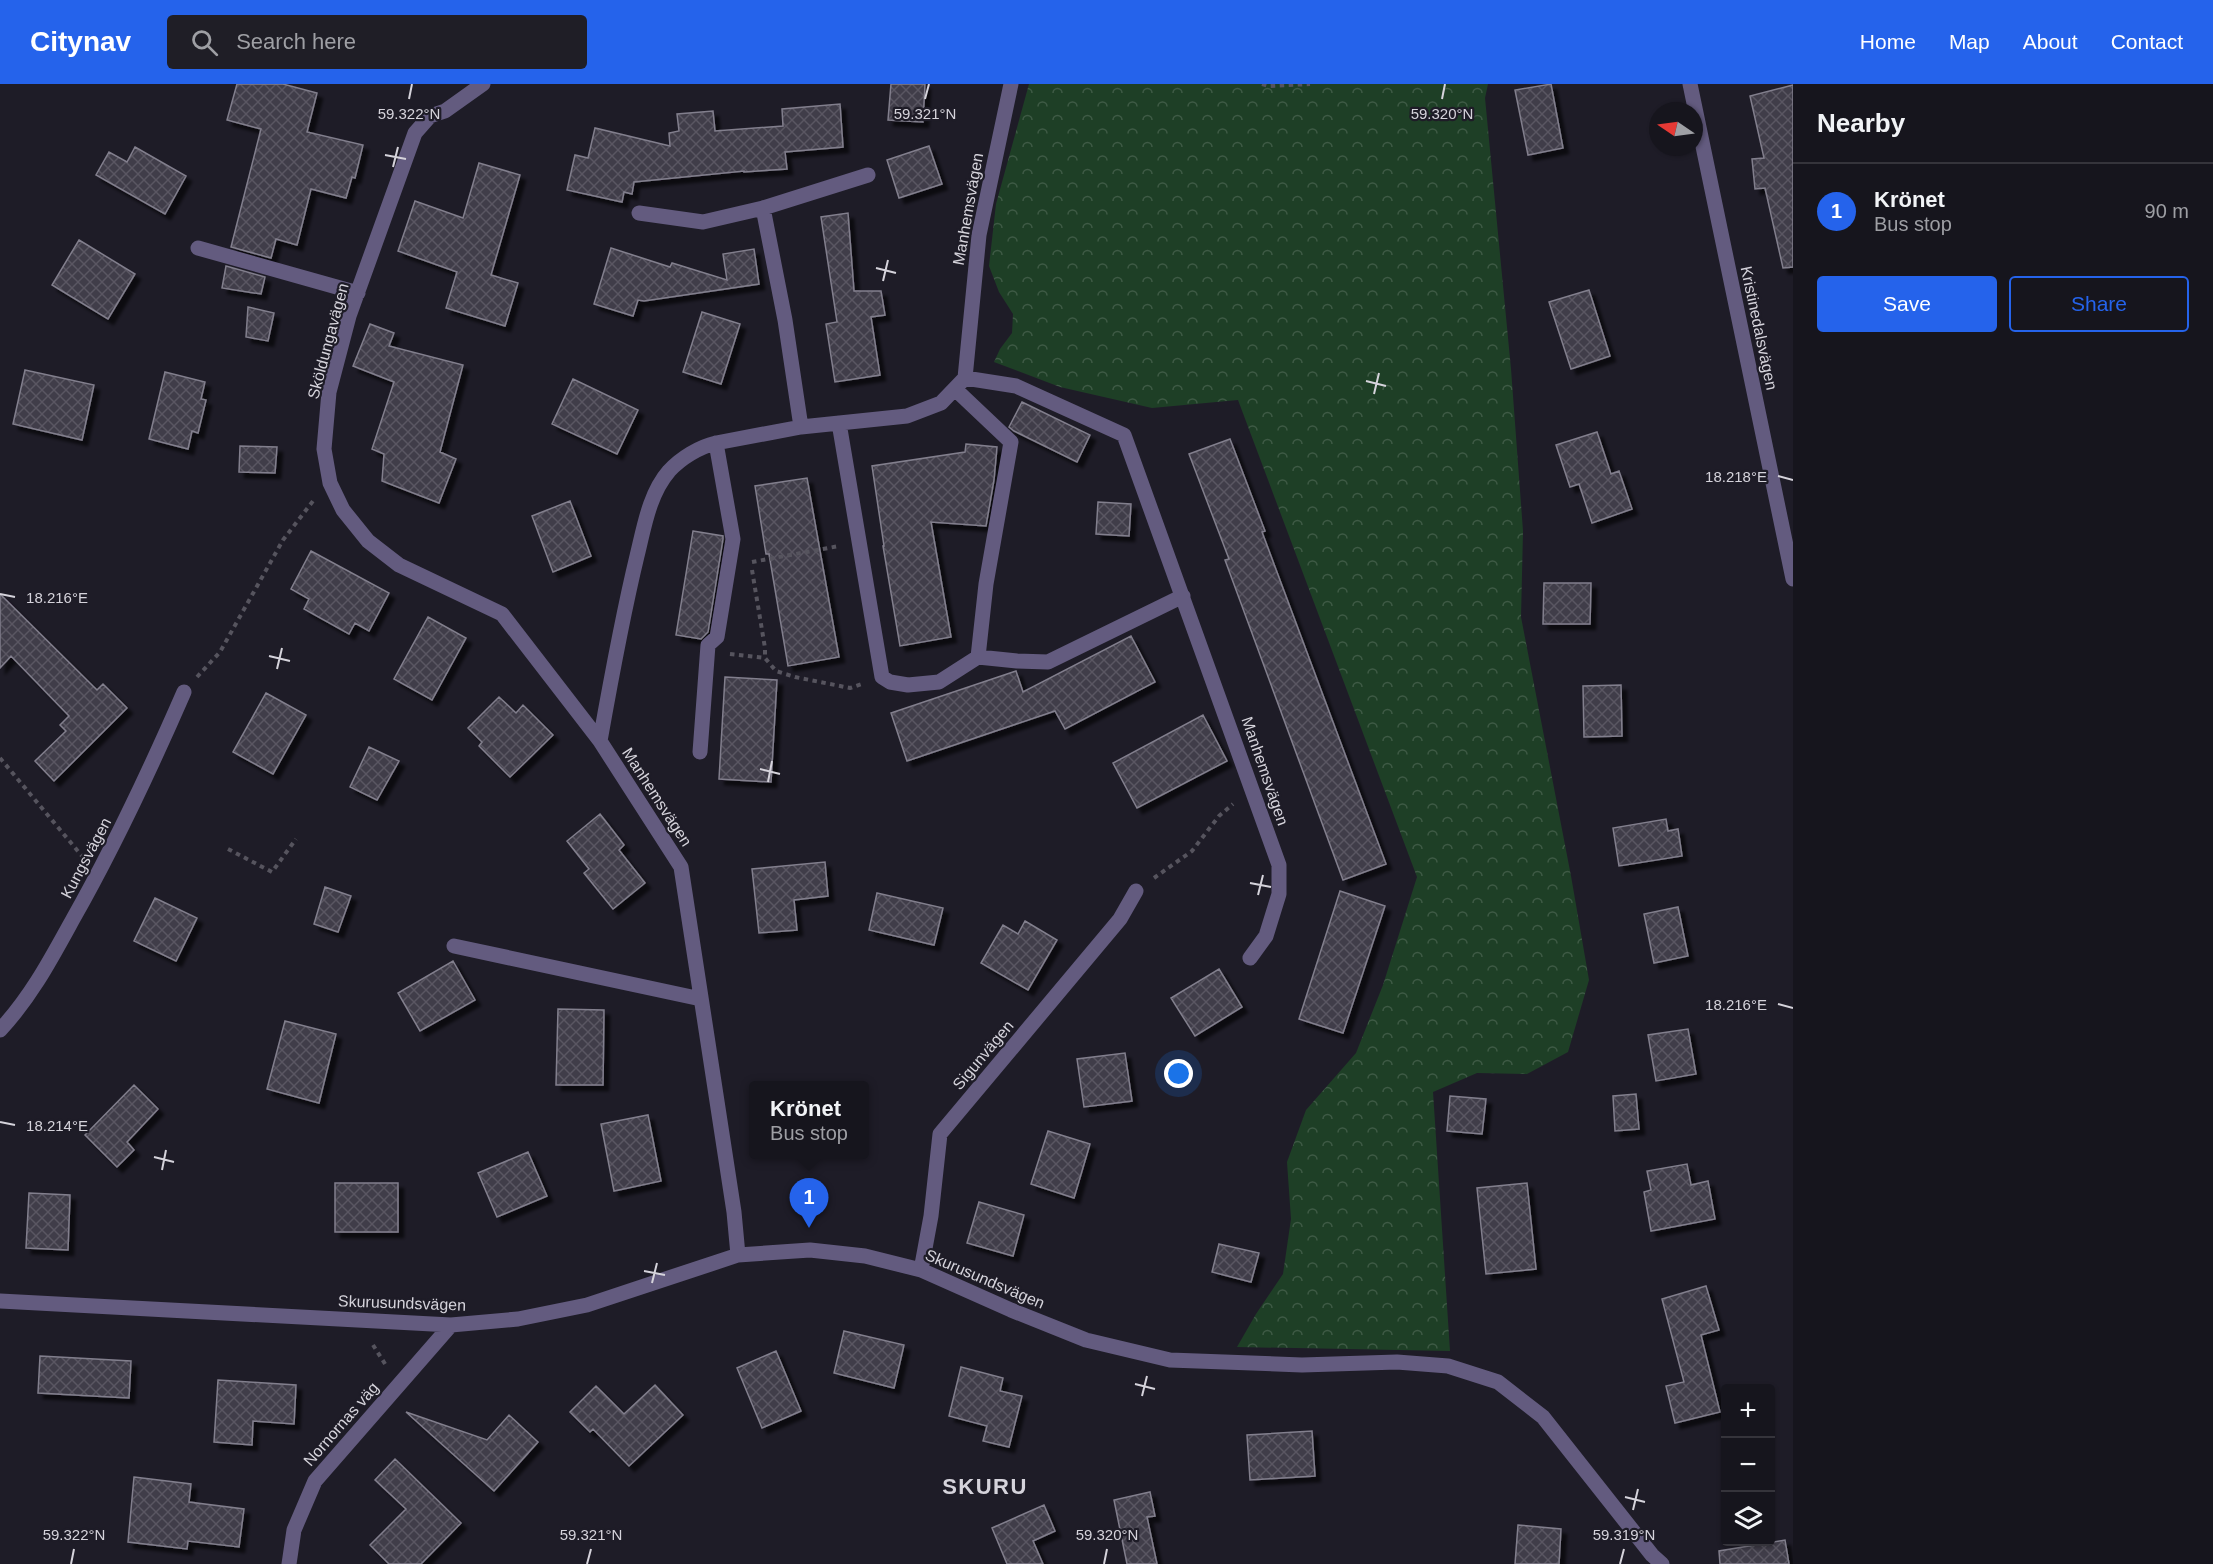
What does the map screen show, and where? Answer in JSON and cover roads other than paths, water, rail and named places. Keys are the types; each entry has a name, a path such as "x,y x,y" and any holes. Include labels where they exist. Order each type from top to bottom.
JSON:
{"street":[{"name":"Sköldungavägen","path":"483,84 445,111 430,116 415,133 349,316 329,392 324,450 330,483 343,510 368,541 399,565 502,614 600,741"},
{"name":"Manhemsvägen","path":"738,1255 734,1212 681,867 600,741 622,614 648,512 668,472 682,459 705,446 716,443 801,427 907,416 941,403 960,383 979,235 1011,84"},
{"name":"Kristinedalsvägen","path":"1690,84 1793,579"},
{"path":"639,213 703,222 763,208 868,175"},
{"path":"763,208 801,427"},
{"path":"198,248 358,293"},
{"path":"960,383 1011,442 986,584 978,657"},
{"name":"Manhemsvägen","path":"960,383 1016,386 1124,435 1278,865 1279,894 1266,936 1250,958"},
{"path":"839,423 882,677 890,682 908,685 939,682 978,657 1017,662 1048,662 1183,596"},
{"path":"700,752 708,645 717,637 734,539 716,443"},
{"name":"Kungsvägen","path":"0,1030 16,1013 36,985 99,874 184,692"},
{"name":"Sigunvägen","path":"921,1270 931,1216 940,1134 1120,919 1136,891"},
{"path":"454,946 701,999"},
{"name":"Skurusundsvägen","path":"0,1301 451,1325 518,1319 586,1305 738,1255 810,1250 865,1256 921,1270 1086,1340 1170,1360 1302,1365 1397,1362 1448,1366 1498,1383 1543,1417 1652,1555 1662,1564"},
{"name":"Nornornas väg","path":"289,1564 294,1530 315,1481 451,1325"}],"place":[{"name":"Krönet","path":"809,1228"}],"district":[{"name":"SKURU","path":"985,1486"}]}
